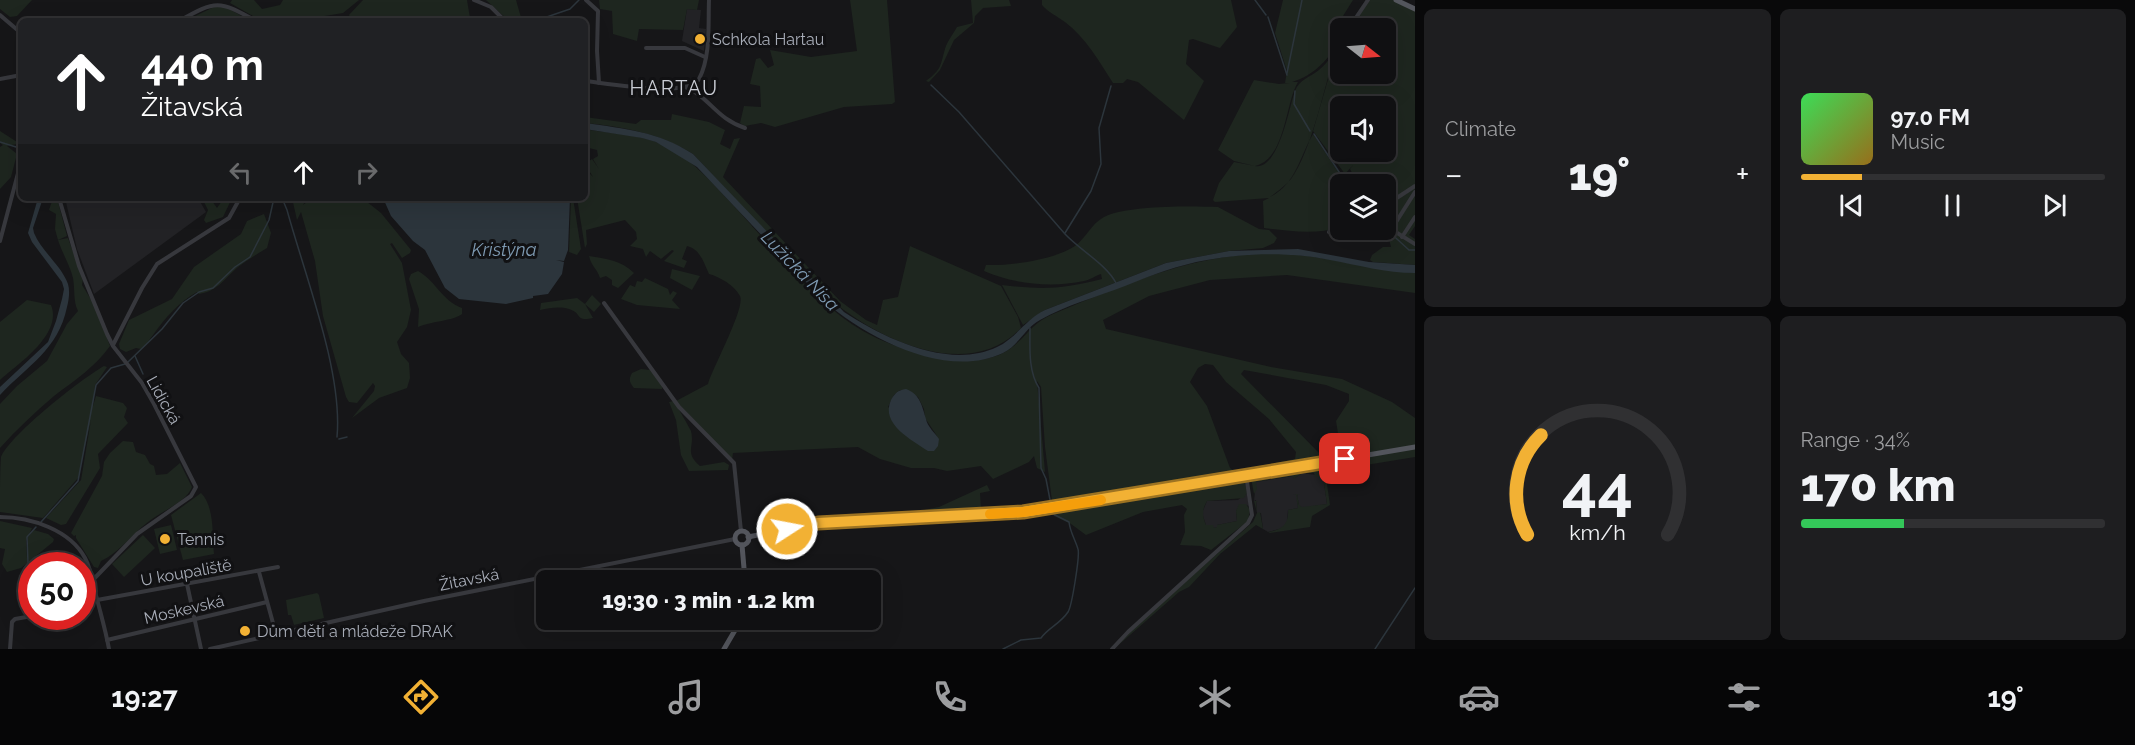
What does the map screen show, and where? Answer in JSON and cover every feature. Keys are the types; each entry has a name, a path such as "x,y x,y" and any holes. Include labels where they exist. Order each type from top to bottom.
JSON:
{"main road":[{"path":"1396,0 1415,9"},
{"path":"748,537 818,523 992,514 1053,508 1415,447"},
{"path":"744,570 742,545 735,539 736,534 741,531 748,537"},
{"path":"742,545 747,542 748,537"},
{"path":"724,649 735,630"}],"street":[{"path":"474,0 491,7 503,18"},
{"path":"586,0 598,11 597,51 600,83"},
{"path":"695,92 705,57 709,0"},
{"path":"1356,18 1368,0"},
{"path":"184,18 212,3 219,2 251,18"},
{"path":"0,15 18,30"},
{"path":"646,48 685,48 705,57"},
{"path":"0,79 18,76"},
{"path":"588,81 658,88 684,87 696,83"},
{"path":"684,87 695,92 717,114 745,128"},
{"path":"0,242 18,173"},
{"path":"1396,198 1415,186"},
{"path":"1396,222 1415,192"},
{"name":"Lidická","path":"60,201 80,266 113,346 154,404 196,487 191,496 138,534 96,575"},
{"path":"113,346 142,288 158,264 229,218 238,201"},
{"path":"1402,237 1415,217"},
{"path":"1396,233 1415,244"},
{"path":"604,303 680,407 734,463 741,531"},
{"path":"1112,649 1248,524 1252,515 1246,475"},
{"path":"0,517 24,521 57,531 63,534 80,552"},
{"name":"Žitavská","path":"210,649 735,539"},
{"name":"U koupaliště","path":"97,600 278,567"},
{"path":"259,572 276,634"},
{"path":"187,585 201,649"},
{"path":"96,594 109,649"},
{"name":"Moskevská","path":"107,640 267,602"},
{"path":"10,649 12,622 18,620"}],"shaded area":[{"path":"0,0 32,0 17,16 10,17 0,9"},
{"path":"232,0 254,0 262,9 280,5 283,0 359,0 343,13 312,18 257,18 230,3"},
{"path":"363,0 467,0 470,18 351,18 349,15"},
{"path":"486,0 516,0 521,18 506,18"},
{"path":"599,0 699,0 697,10 687,9 683,30 639,29 637,41 613,34 612,11 600,9"},
{"path":"850,0 887,0 895,102 844,107 775,127 761,123 745,126 740,123 744,106 761,107 760,86 750,84 756,59 760,58 768,68 774,65 770,50 811,57 857,51"},
{"path":"971,0 1009,0 1011,6 983,8 975,16 974,23 954,40 940,70 929,82 926,81 940,67 946,46 957,27 973,23"},
{"path":"1042,0 1231,0 1237,27 1220,48 1193,39 1189,40 1186,64 1204,81 1184,120 1138,82 1127,79 1123,83 1113,83 1086,43 1073,28 1045,8"},
{"path":"1283,0 1353,0 1342,18 1330,18 1330,55 1314,71 1292,82 1298,82 1279,142 1265,161 1255,166 1234,161 1218,150 1254,80 1279,84 1290,83 1285,83 1287,71 1275,33"},
{"path":"1370,0 1393,0 1415,10 1415,185 1396,197 1396,174 1353,174 1350,169 1353,165 1345,174 1336,162 1396,162 1396,96 1330,96 1330,154 1313,131 1330,73 1330,84 1396,84 1396,18 1357,18"},
{"path":"214,7 226,7 245,18 191,18"},
{"path":"687,9 701,10 699,28 706,29 704,51 682,41"},
{"path":"1330,58 1330,70 1309,142 1313,134 1339,174 1330,174 1330,229 1312,232 1264,228 1263,201 1269,198 1215,202 1213,200 1219,183 1234,162 1255,166 1263,165 1271,158 1282,136 1297,87"},
{"path":"672,114 709,122 725,130 720,144 730,149 734,139 740,138 723,177 840,301 866,320 877,325 883,300 898,297 910,246 1001,286 1018,317 1021,328 999,345 974,353 948,354 893,339 844,310 824,294 693,154 667,141 641,132 588,123 588,117 636,124 641,120 671,120"},
{"path":"588,129 638,137 668,147 687,159 703,174 811,290 845,320 883,341 920,354 943,359 969,361 994,357 1015,345 1038,323 1050,316 1116,288 1175,268 1205,261 1267,254 1299,255 1415,273 1415,293 1287,275 1210,280 1149,296 1103,320 1106,329 1271,367 1342,379 1392,402 1415,418 1415,457 1329,471 1326,477 1330,505 1312,516 1310,527 1270,533 1268,532 1277,530 1286,523 1288,510 1298,508 1296,495 1293,495 1300,494 1297,495 1299,505 1302,507 1327,504 1323,477 1315,477 1314,473 1302,473 1294,479 1292,476 1256,482 1257,489 1254,494 1251,478 1244,478 1247,493 1244,498 1207,501 1205,504 1203,513 1206,525 1213,525 1214,528 1217,525 1237,521 1236,511 1239,504 1246,504 1250,510 1248,521 1211,550 1201,546 1180,545 1185,532 1184,515 1187,509 1182,505 1143,512 1086,535 1071,524 1054,516 1045,447 1041,387 1037,381 1045,472 1037,468 1034,456 1029,462 993,479 981,466 947,471 934,468 911,468 880,459 858,447 733,453 732,460 676,401 708,384 734,325 741,302 740,296 726,282 709,274 701,257 687,246 682,259 687,261 684,268 664,261 674,251 672,250 661,259 650,251 646,257 643,249 630,246 637,239 636,232 625,220 586,230 585,248 577,201 588,201 588,173 593,177 588,169 588,162 592,159 599,169 593,159 598,156 597,150 588,148","holes":["1205,364 1213,365 1226,382 1269,419 1296,452 1295,459 1234,471 1230,468 1207,406 1190,382 1198,368","1244,370 1326,385 1349,394 1349,401 1336,421 1340,446 1338,452 1320,454 1241,374","900,390 918,397 924,409 925,418 937,436 888,407 894,395"]},
{"path":"0,131 17,142 17,144 7,146 17,154 11,177 0,189 0,147 3,145 0,143"},
{"path":"1415,188 1415,226 1409,235 1415,239 1415,265 1370,260 1372,255 1383,247 1391,247 1389,240 1396,240 1396,200"},
{"path":"52,201 58,201 67,236 58,240 55,229 56,214 49,210"},
{"path":"66,201 200,201 206,212 94,294 77,249"},
{"path":"204,201 212,201 217,208 222,201 231,201 223,217 206,223 204,220 208,210"},
{"path":"293,201 305,201 303,205 308,201 366,201 381,213 411,250 402,258 392,243 390,244 402,263 411,310 407,327 397,342 401,354 409,363 410,378 407,388 379,398 352,418 374,391 375,386 373,383 357,403 349,402 346,397 323,316 315,261 301,212 297,220"},
{"path":"571,201 573,201 581,249 577,255 569,252"},
{"path":"1160,207 1218,207 1259,229 1269,230 1277,238 1274,243 1263,248 1229,251 1166,263 1045,310 1023,325 1002,285 1030,288 1064,287 1102,279 1101,274 1088,280 1071,283 1033,284 984,271 986,265 1032,261 1066,251 1079,243 1099,220 1114,213"},
{"path":"264,214 271,233 267,248 248,259 216,287 199,294 197,292 184,301 167,317 141,349 136,348 126,352 120,349 119,344 129,320 172,299 194,267 241,234 247,221"},
{"path":"68,238 83,279 82,285 95,306 110,346 91,367 40,408 0,448 0,404 17,386 47,361 67,324 78,311 72,273 58,240"},
{"path":"589,256 619,263 634,273 618,288 612,285 612,280 606,276 600,278"},
{"path":"672,269 700,276 692,290 670,278"},
{"path":"418,271 430,280 449,301 462,308 462,314 418,327 419,309 409,279 411,274"},
{"path":"645,278 668,289 670,295 673,291 677,293 672,300 680,309 637,305 621,299 630,285 635,287 637,281 642,282"},
{"path":"592,295 601,304 594,312 585,304"},
{"path":"577,298 585,304 593,318 583,319 565,308 540,310 541,303"},
{"path":"27,300 51,305 53,316 51,327 37,347 0,380 0,322"},
{"path":"104,366 107,367 95,385 93,406 96,396 123,403 127,408 124,417 128,423 98,454 100,468 66,524 61,525 46,518 81,480 91,420 78,478 43,518 0,512 1,457 7,447 48,408"},
{"path":"641,369 650,370 662,384 662,389 634,388 630,381 631,375"},
{"path":"674,401 691,431 691,453 695,461 700,466 724,462 729,465 728,470 689,471 681,455 676,420 669,402"},
{"path":"123,441 133,442 136,452 145,455 150,464 154,466 156,475 167,474 180,463 192,487 184,498 153,518 114,553 101,561 98,568 96,568 96,552 85,552 76,535 71,533 102,476 104,462"},
{"path":"1302,473 1323,476 1327,504 1302,508 1299,506 1297,494 1298,508 1288,510 1287,522 1283,528 1268,532 1263,529 1261,513 1257,513 1256,500 1254,501 1256,482 1293,476 1295,478"},
{"path":"987,485 990,491 980,493 981,510 924,510 939,507"},
{"path":"201,493 211,514 214,554 183,560 171,515"},
{"path":"1247,493 1249,506 1241,504 1236,511 1237,521 1217,525 1218,527 1214,528 1206,525 1202,513 1207,501 1238,500"},
{"path":"1260,512 1263,529 1256,525 1220,554 1189,587 1179,592 1114,649 1138,624 1253,522 1257,513"},
{"path":"0,521 32,528 26,541 27,552 18,552 18,569 7,572 2,564 5,549 0,548"},
{"name":"Tennis","path":"171,525 177,550 160,554 154,529"},
{"path":"34,530 48,534 54,539 41,552 27,552 28,537"},
{"path":"143,535 155,548 124,577 112,564"},
{"path":"317,593 324,618 294,625 291,615 288,615 286,600"}],"water":[{"name":"Lužická Nisa","path":"588,123 628,129 654,136 680,146 693,154 844,312 897,341 938,353 958,355 978,353 997,347 1045,310 1166,263 1229,251 1298,249 1369,262 1415,265 1415,273 1383,270 1315,257 1284,255 1237,256 1207,260 1165,271 1060,310 1035,323 1009,350 1003,353 981,360 957,361 933,358 884,341 841,315 824,301 697,167 656,142 588,129"},
{"path":"37,201 42,201 33,228 34,233 65,277 69,287 68,301 57,335 41,356 0,395 0,387 48,342 64,289 62,282 32,242 28,233"},
{"name":"Kristýna","path":"384,201 570,201 568,250 564,261 556,260 564,262 562,274 548,294 533,296 533,298 506,304 459,299 445,288 425,250 413,241 391,216"},
{"path":"906,389 917,397 928,424 939,439 934,451 928,451 906,436 890,417 891,400 897,392"}],"waterway":[{"path":"544,18 570,9 579,0"},
{"path":"1255,0 1266,15"},
{"path":"1287,73 1302,0"},
{"path":"1268,17 1287,75"},
{"path":"931,85 959,112 1065,234 1100,264 1116,283"},
{"path":"1065,233 1091,191 1101,164 1099,128 1111,86"},
{"path":"1295,91 1294,104 1310,131"},
{"path":"1314,134 1340,174"},
{"path":"0,142 16,147 18,143"},
{"path":"128,362 162,329 183,303 199,292 213,288 235,267 250,257 269,220 273,201"},
{"path":"283,201 329,354 337,411 337,437"},
{"path":"1396,238 1409,250 1415,250"},
{"path":"1030,328 1031,367 1039,388 1041,468 1046,479 1051,505"},
{"path":"135,356 143,374"},
{"path":"41,522 78,481 96,385 111,368 125,364"},
{"path":"339,439 347,437"},
{"path":"1003,649 1021,640 1041,638 1065,616 1070,608 1077,570 1078,549 1069,522 1051,513"},
{"path":"28,552 27,537 36,527"},
{"path":"1375,649 1415,588"}],"slow traffic":[{"path":"990,514 1023,512 1101,500"}],"place":[{"name":"Schkola Hartau","path":"700,39"},
{"name":"Tennis","path":"165,539"},
{"name":"Dům dětí a mládeže DRAK","path":"245,631"}],"district":[{"name":"HARTAU","path":"674,88"}],"route":[{"path":"787,529 818,523 1023,512 1345,459"}]}
